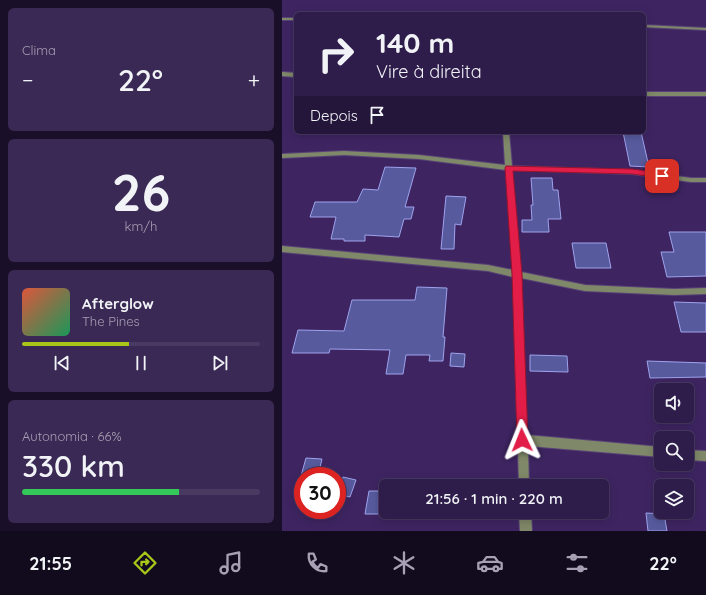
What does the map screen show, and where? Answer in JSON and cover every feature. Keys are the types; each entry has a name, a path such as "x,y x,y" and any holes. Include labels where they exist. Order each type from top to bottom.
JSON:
{"street":[{"path":"282,19 294,19"},
{"path":"646,26 706,29"},
{"path":"282,74 294,75"},
{"path":"646,94 706,94"},
{"path":"506,134 517,274 524,479"},
{"path":"282,156 344,153 420,157 509,168 632,172 691,180 706,180"},
{"path":"282,249 488,268 585,288 674,292 706,291"},
{"path":"522,440 654,451"},
{"path":"694,455 706,456"},
{"path":"525,519 526,531"}],"building":[{"path":"623,134 641,134 649,167 630,166"},
{"path":"385,167 416,168 405,207 414,207 411,219 404,219 399,237 365,235 365,241 344,241 344,239 331,239 336,217 310,217 315,202 357,202 363,189 378,190"},
{"path":"531,178 552,178 553,190 558,190 561,219 548,219 549,232 522,232 522,220 532,220 531,205 533,205"},
{"path":"446,196 466,197 461,225 455,224 454,249 441,249"},
{"path":"669,232 706,232 706,276 667,277 661,252 674,252"},
{"path":"572,243 606,243 611,268 576,268"},
{"path":"417,287 447,288 443,337 445,337 443,361 429,361 430,355 406,355 403,374 386,374 390,350 330,349 329,353 292,353 298,330 344,331 352,300 415,300"},
{"path":"674,302 706,303 706,332 681,332"},
{"path":"451,353 465,354 464,367 450,366"},
{"path":"530,355 567,356 568,372 530,371"},
{"path":"647,361 706,363 706,377 650,378"},
{"path":"306,458 322,459 320,467 304,467"},
{"path":"346,478 356,480 350,497 346,496"},
{"path":"369,491 379,491 379,514 365,514"},
{"path":"646,513 654,513 654,519 665,519 667,531 648,531"}],"route":[{"path":"522,440 517,274 509,168 632,172 662,176"}]}
